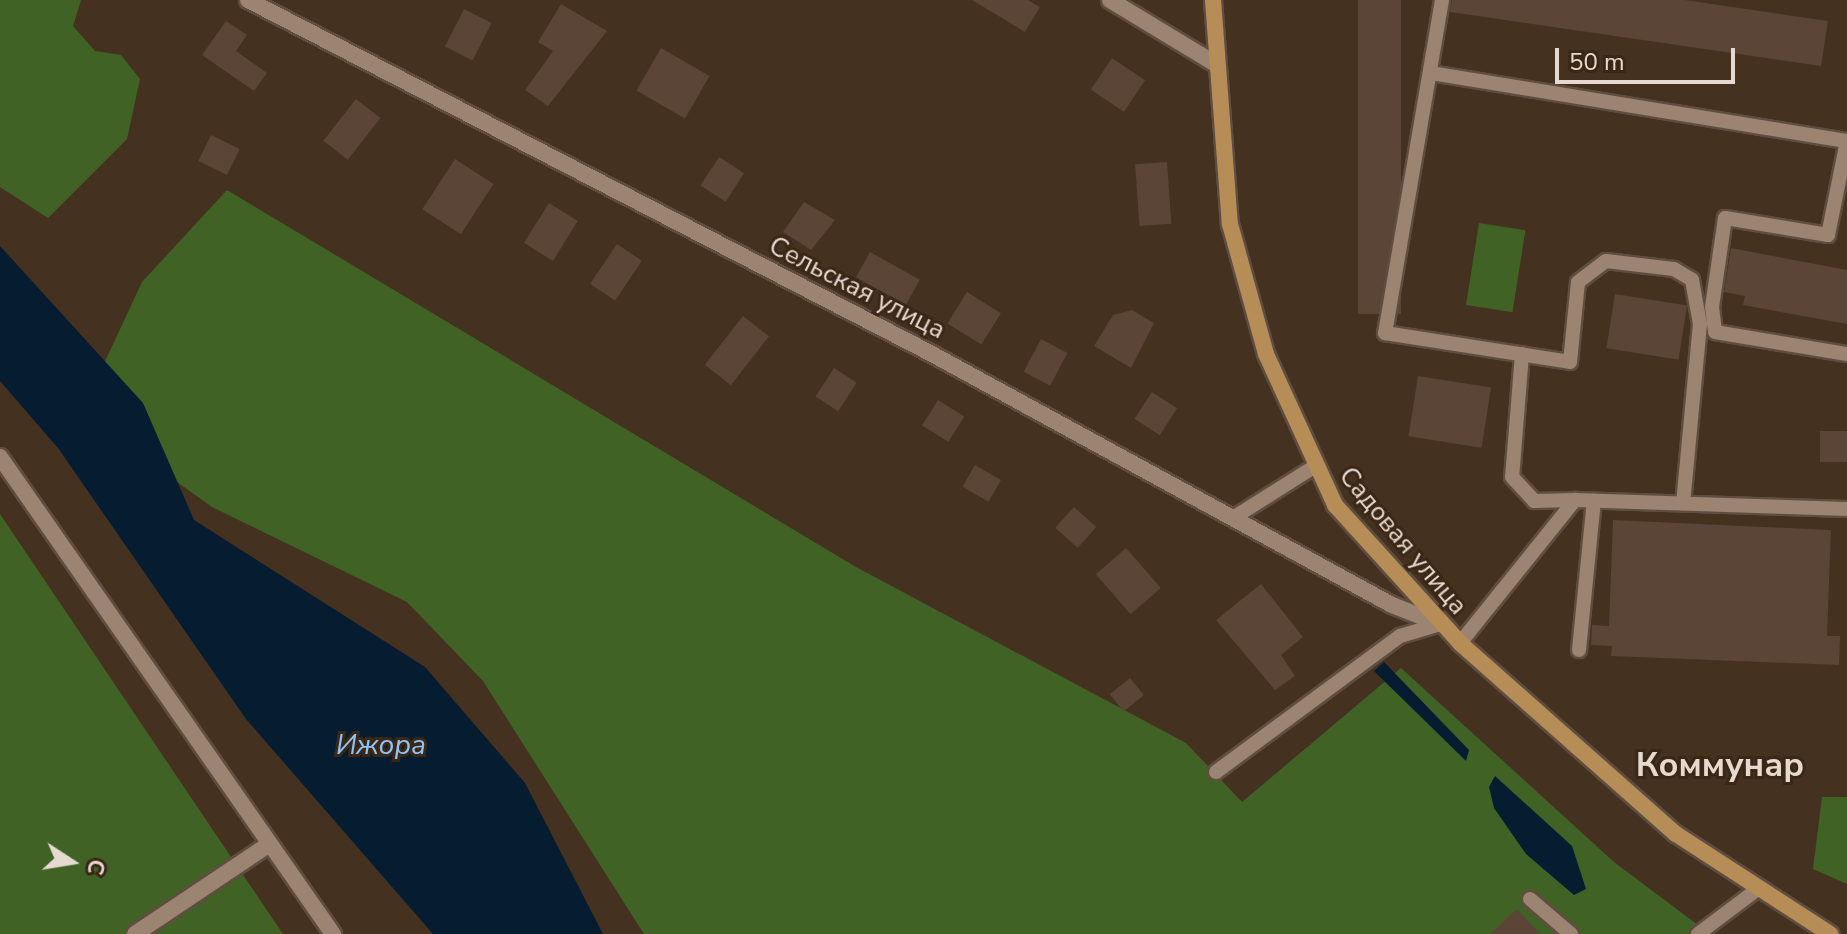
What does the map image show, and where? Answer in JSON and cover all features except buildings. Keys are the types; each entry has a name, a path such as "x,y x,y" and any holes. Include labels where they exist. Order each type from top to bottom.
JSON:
{"main road":[{"name":"Садовая улица","path":"1213,0 1214,63 1230,224 1266,354 1312,468 1335,505 1440,624 1676,834 1755,891 1830,934"}],"street":[{"name":"Сельская улица","path":"248,0 1440,624"},
{"path":"1110,0 1214,63"},
{"path":"0,457 333,934"},
{"path":"135,934 268,845"}],"lane":[{"path":"1442,0 1431,73 1413,139 1385,333 1570,362 1578,282 1606,261 1660,265 1692,280 1700,324 1683,503"},
{"path":"1431,73 1846,141 1828,235 1725,218 1712,307 1715,332 1847,354"},
{"path":"1522,354 1512,477 1534,501 1847,509"},
{"path":"1233,518 1312,468"},
{"path":"1460,643 1575,500"},
{"path":"1579,650 1594,501"},
{"path":"1216,772 1400,636 1440,624"},
{"path":"1698,934 1755,891"},
{"path":"1530,899 1571,934"}],"green space":[{"path":"0,0 81,0 73,26 95,51 121,55 140,79 127,139 48,218 0,187"},
{"path":"227,190 856,567 1186,743 1242,802 1401,668 1614,862 1710,934 644,934 483,681 407,602 212,507 81,413 142,282"},
{"path":"1479,223 1525,230 1512,312 1466,305"},
{"path":"0,514 283,934 0,934"},
{"path":"1822,797 1847,797 1847,884 1813,869"}],"water":[{"name":"Ижора","path":"0,246 143,403 194,520 425,667 525,783 603,934 433,934 246,719 58,448 0,381"},
{"path":"1384,662 1469,750 1466,761 1374,671"},
{"path":"1495,776 1572,846 1586,889 1574,895 1526,854 1494,808 1489,787"}],"district":[{"name":"Коммунар","path":"1720,766"}]}
